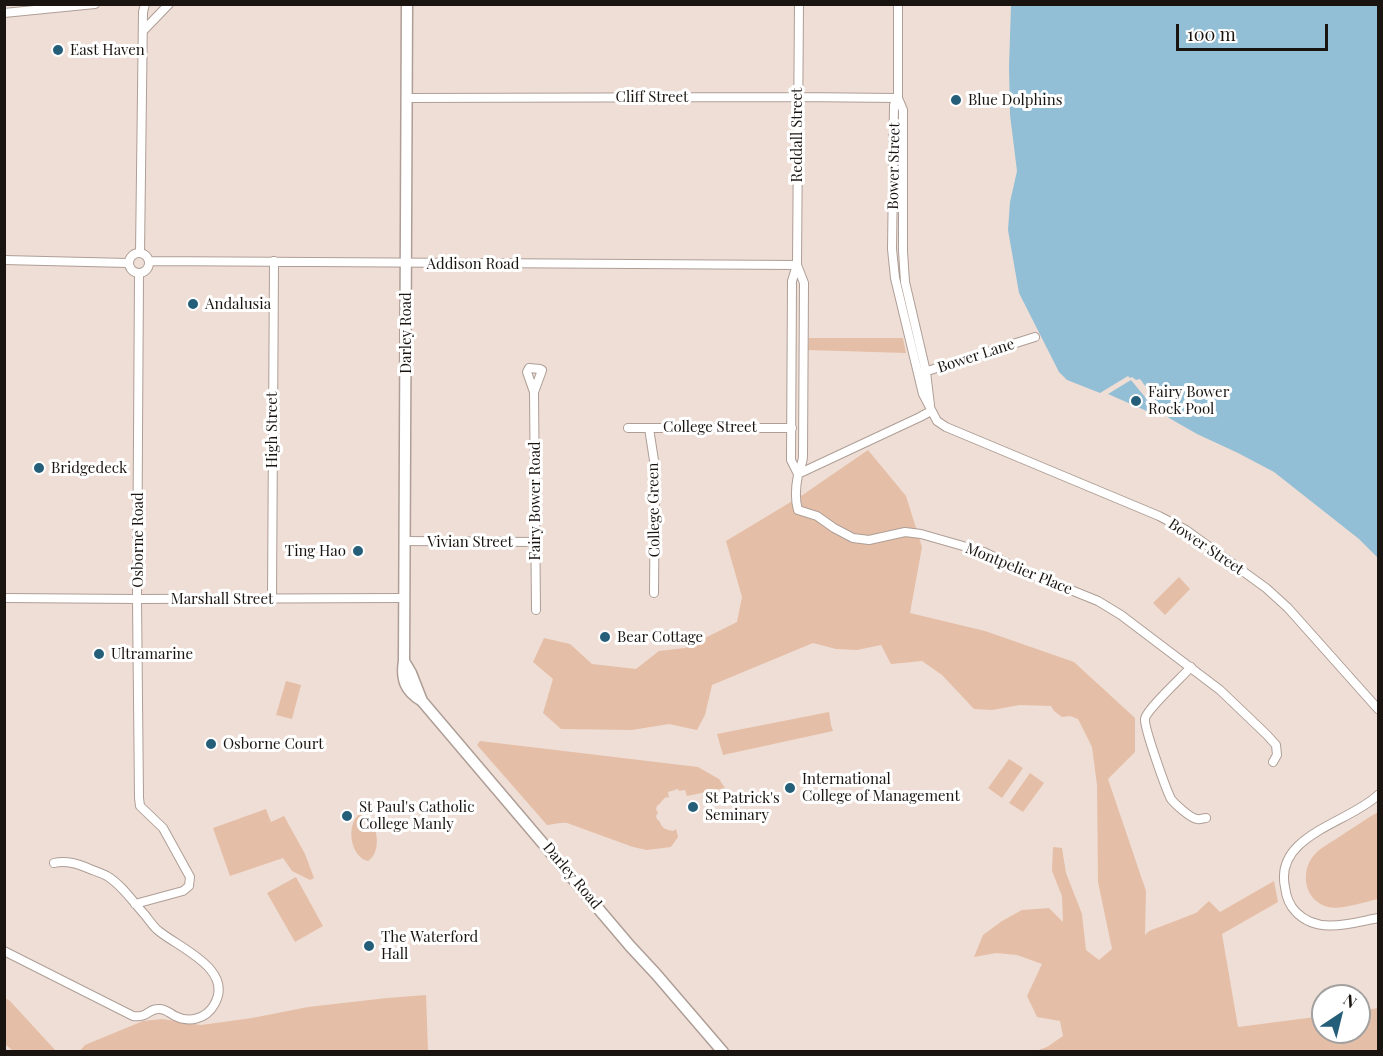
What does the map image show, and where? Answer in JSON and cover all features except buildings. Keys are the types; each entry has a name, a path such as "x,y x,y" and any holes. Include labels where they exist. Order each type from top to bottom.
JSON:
{"street":[{"path":"4,13 95,4"},
{"path":"140,253 143,12 145,4"},
{"path":"143,31 169,4"},
{"name":"Darley Road","path":"407,4 404,661 422,701 723,1052"},
{"name":"Reddall Street","path":"798,474 791,460 792,282 796,266 799,4"},
{"name":"Bower Street","path":"898,4 898,98 903,110 905,282 921,373 931,411 937,421 946,427 1159,516 1186,530 1266,588 1288,608 1378,709"},
{"name":"Cliff Street","path":"406,98 898,98"},
{"path":"140,253 149,261 147,270 139,274 133,272 128,263 132,255 140,253"},
{"path":"4,260 128,263"},
{"name":"Addison Road","path":"149,261 796,266"},
{"name":"High Street","path":"272,598 274,261"},
{"name":"Reddall Street","path":"796,266 804,283 803,464 798,474 796,504 798,510"},
{"name":"Osborne Road","path":"135,904 183,891 189,886 190,877 163,828 140,806 138,798 139,274"},
{"name":"Bower Lane","path":"921,373 1035,337"},
{"name":"Fairy Bower Road","path":"534,392 536,610"},
{"path":"798,474 931,411"},
{"name":"College Street","path":"628,428 792,428"},
{"name":"College Green","path":"649,428 655,467 654,593"},
{"name":"Montpelier Place","path":"798,510 817,516 853,538 869,540 905,532 921,534 984,552 1098,601 1191,666 1220,690 1276,745 1277,754 1273,762"},
{"name":"Vivian Street","path":"404,542 535,542"},
{"name":"Marshall Street","path":"4,598 404,598"},
{"path":"1191,666 1149,710 1145,719 1147,733 1172,800 1197,819 1206,818"},
{"path":"1378,795 1367,805 1300,842 1289,855 1283,879 1286,896 1295,911 1314,923 1342,926 1378,918"},
{"path":"4,951 133,1016 146,1015 159,1008 179,1018 190,1020 209,1012 215,1004 219,993 212,971 186,948 159,932 108,876 64,861 54,863"}],"shaded area":[{"path":"809,338 903,338 906,353 808,350"},
{"path":"868,450 906,496 922,547 910,613 985,631 1074,662 1135,718 1135,752 1108,779 1146,891 1145,935 1149,931 1196,913 1209,901 1220,912 1274,881 1278,902 1222,934 1238,1027 1311,1018 1311,1044 1371,1044 1371,1009 1378,1008 1378,1051 1036,1051 1047,1047 1063,1036 1060,1021 1037,1017 1027,996 1042,964 1017,955 996,953 974,957 983,935 1022,910 1049,908 1063,922 1062,896 1052,871 1053,847 1062,848 1066,873 1082,914 1086,950 1099,960 1112,949 1098,882 1097,785 1092,747 1078,719 1070,716 1062,717 1051,706 1020,705 992,710 974,709 942,675 922,661 891,664 881,645 857,650 836,649 813,643 712,685 705,715 697,730 669,724 632,730 561,729 543,713 553,679 533,662 544,638 570,644 592,664 636,669 659,651 685,648 737,622 742,597 726,541 804,494"},
{"path":"1179,577 1190,589 1165,615 1153,603"},
{"path":"286,681 301,685 292,719 276,715"},
{"path":"829,712 833,731 723,755 717,734"},
{"path":"480,741 698,767 719,779 725,788 687,796 685,790 679,791 678,789 668,792 669,798 666,797 657,806 656,816 665,828 673,831 676,829 678,837 671,847 647,850 567,823 547,825 477,745"},
{"path":"1009,759 1023,768 1002,798 988,788"},
{"path":"1030,773 1044,783 1023,812 1009,803"},
{"path":"266,809 271,822 284,816 305,854 314,878 310,880 292,871 283,858 230,876 213,828"},
{"path":"1378,812 1378,899 1339,907 1320,904 1313,898 1306,883 1311,859 1324,847"},
{"path":"361,813 367,816 375,828 376,850 368,861 357,853 352,839 353,824"},
{"path":"296,877 323,926 295,942 267,893"},
{"path":"426,995 428,1051 79,1052 85,1045 143,1021 162,1019 201,1025 308,1007"},
{"path":"5,998 56,1051 13,1051 5,1044"}],"water":[{"path":"1011,5 1378,5 1378,558 1359,539 1274,472 1169,418 1140,379 1136,380 1128,376 1100,393 1067,380 1059,372 1019,293 1008,230 1010,202 1017,171 1010,115"},
{"name":"Fairy Bower Rock Pool","path":"1131,380 1154,408 1149,412 1108,394"}],"place":[{"name":"East Haven","path":"58,50"},
{"name":"Blue Dolphins","path":"956,100"},
{"name":"Andalusia","path":"193,304"},
{"name":"Fairy Bower Rock Pool","path":"1136,401"},
{"name":"Bridgedeck","path":"39,468"},
{"name":"Ting Hao","path":"358,551"},
{"name":"Bear Cottage","path":"605,637"},
{"name":"Ultramarine","path":"99,654"},
{"name":"Osborne Court","path":"211,744"},
{"name":"International College of Management","path":"790,788"},
{"name":"St Patrick's Seminary","path":"693,807"},
{"name":"St Paul's Catholic College Manly","path":"347,816"},
{"name":"The Waterford Hall","path":"369,946"}]}
